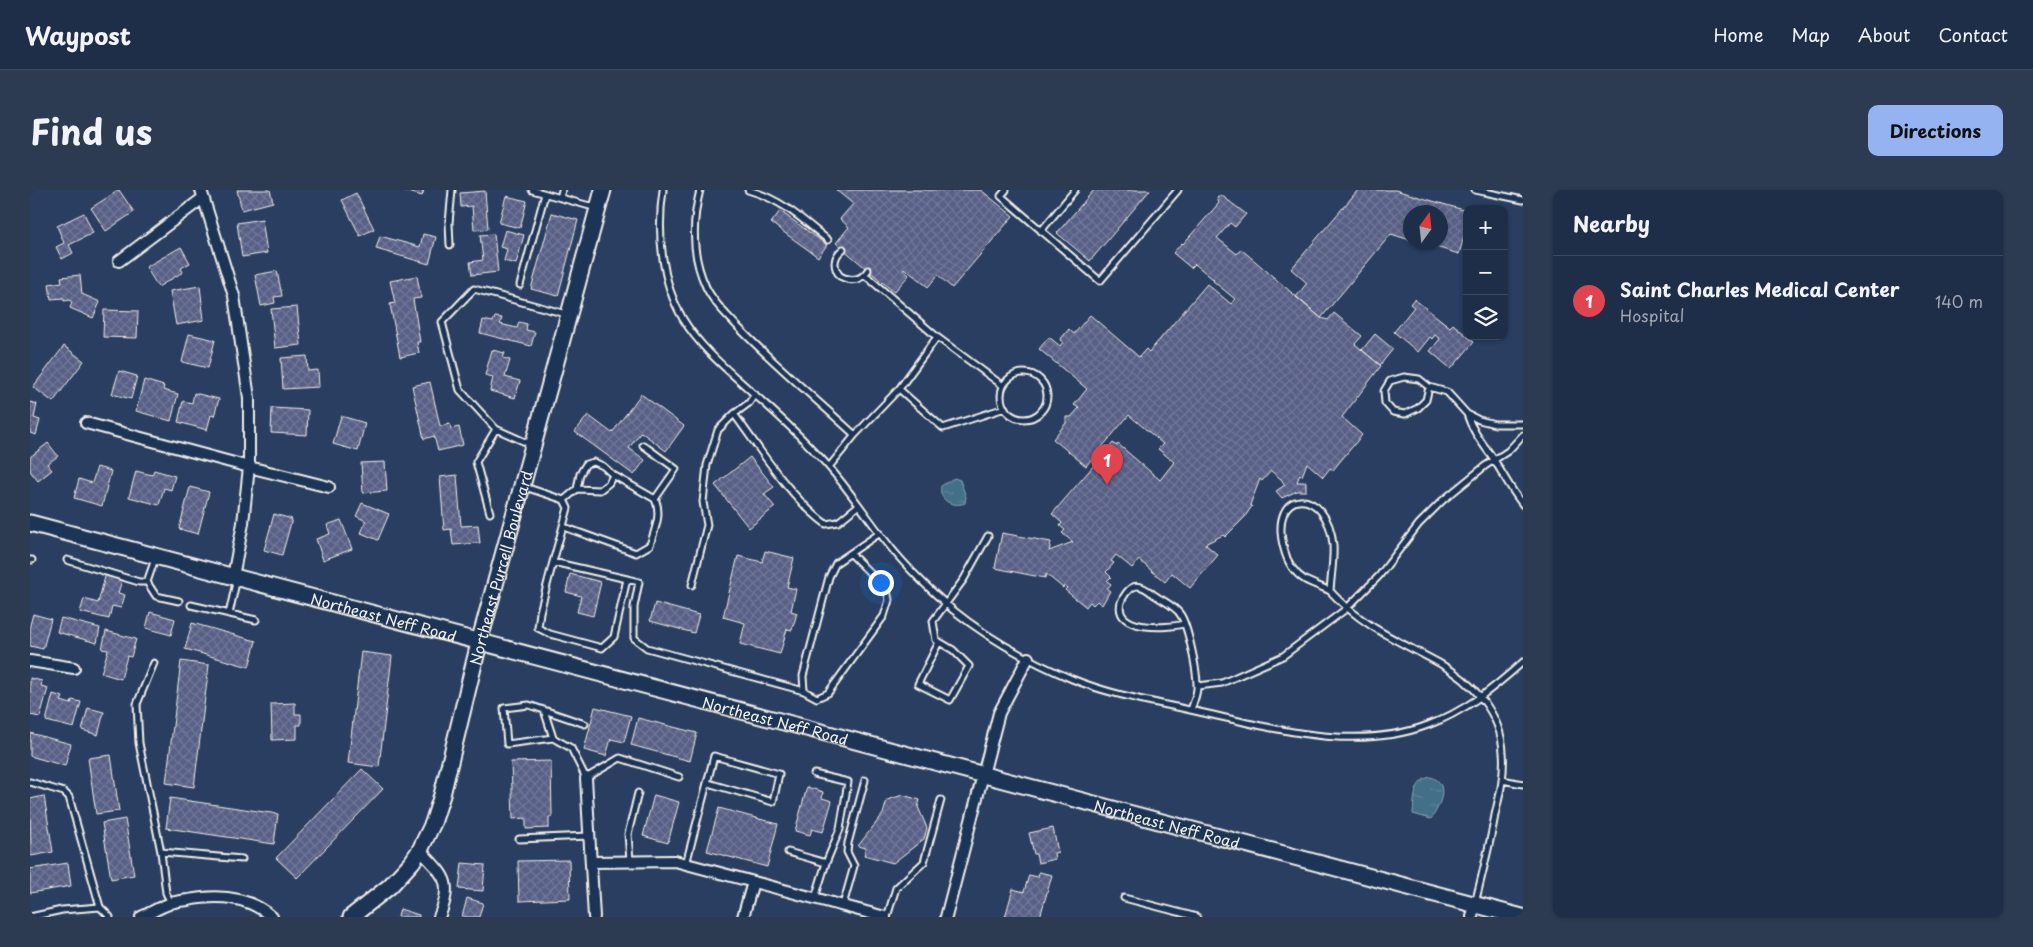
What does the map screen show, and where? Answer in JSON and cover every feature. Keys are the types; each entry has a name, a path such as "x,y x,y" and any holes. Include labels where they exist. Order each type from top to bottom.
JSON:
{"main road":[{"name":"Northeast Purcell Boulevard","path":"350,917 390,886 420,850 433,823 603,190"},
{"name":"Northeast Neff Road","path":"30,523 983,775 1473,911 1522,917"}],"street":[{"path":"119,261 202,194 234,296 250,398 249,467 235,577"},
{"path":"86,423 329,487"},
{"path":"946,917 999,713 1028,658"},
{"path":"30,661 74,668"},
{"path":"586,778 594,917"},
{"path":"420,850 444,876 447,889 445,904 439,917"},
{"path":"591,862 675,861 886,917"},
{"path":"743,917 754,882"},
{"path":"141,917 171,903 207,896 227,897 249,902 272,917"}],"lane":[{"path":"450,245 449,224 452,190"},
{"path":"532,190 598,208"},
{"path":"560,198 562,190"},
{"path":"663,190 661,205 662,248 669,286 682,318 703,346 829,467 880,533 916,575 946,602 1011,651 1075,680 1138,698 1306,735 1346,738 1382,736 1426,726 1467,706 1523,662"},
{"path":"700,190 694,234 698,261 706,288 720,308 751,340 855,434"},
{"path":"748,190 774,199 828,240"},
{"path":"1006,190 1001,196 1100,281 1178,190"},
{"path":"1041,231 1075,190"},
{"path":"1475,190 1523,200"},
{"path":"520,285 545,194"},
{"path":"843,249 835,258 834,265 840,276 853,281 866,272 937,336 1002,385"},
{"path":"534,446 496,429 460,390 442,322 474,289 569,314"},
{"path":"829,467 855,434 899,389 937,336"},
{"path":"1019,372 1031,373 1044,384 1047,394 1045,404 1031,418 1017,418 1008,414 1004,408 1002,385 1009,377 1019,372"},
{"path":"1429,387 1426,400 1418,408 1405,414 1393,412 1385,403 1384,390 1390,381 1404,376 1420,379 1429,387 1447,392 1467,414 1479,420 1495,424 1523,424"},
{"path":"899,389 943,428 1004,408"},
{"path":"692,585 707,526 703,502 707,464 718,430 734,414 749,403 755,394"},
{"path":"734,414 789,487 812,514 826,524 838,522 859,505"},
{"path":"1467,414 1470,426 1494,460 1511,491 1523,505"},
{"path":"490,513 476,462 496,429"},
{"path":"1198,686 1222,683 1283,656 1346,608 1379,576 1419,524 1442,501 1518,442 1523,435"},
{"path":"643,445 676,469 654,499"},
{"path":"564,527 636,553 650,545 659,508 654,499 594,462 586,464 580,474 578,489"},
{"path":"564,500 578,489 600,490 609,483 613,475"},
{"path":"523,486 564,500 568,508 540,612 538,628 550,634 602,648 614,637 627,579"},
{"path":"1330,591 1332,544 1328,525 1320,510 1312,502 1300,500 1290,504 1284,512 1280,527 1288,561 1304,579 1330,591 1346,608 1364,622 1441,664 1463,679 1481,696 1500,732 1503,751 1502,780 1473,911"},
{"path":"804,691 803,676 829,577 836,563 880,533"},
{"path":"940,642 918,684 950,700 969,666 953,650 940,642 936,640 933,621 964,578 988,536"},
{"path":"553,562 639,582 634,607 634,638 647,648 804,691 818,698 828,693 884,616 889,600 887,590 851,554"},
{"path":"147,582 156,556"},
{"path":"67,560 140,582 147,582"},
{"path":"229,614 235,577"},
{"path":"147,582 156,596 179,601"},
{"path":"1184,624 1174,626 1133,625 1123,617 1120,610 1122,600 1131,588 1137,586 1146,589 1180,614 1184,624 1192,650 1198,686 1191,710"},
{"path":"191,605 256,620"},
{"path":"154,663 137,704 139,743 161,852 166,893 171,903"},
{"path":"585,724 529,704 504,708 506,744 554,738 571,748 586,778 620,758 679,777"},
{"path":"544,710 554,738"},
{"path":"686,864 714,756 779,774 773,802 708,783"},
{"path":"814,774 848,782 840,830 826,863 815,899"},
{"path":"842,906 854,866 847,852 848,843 865,780"},
{"path":"1502,780 1523,784"},
{"path":"30,782 64,792 69,797 100,907 110,917"},
{"path":"630,862 628,834 638,793"},
{"path":"886,917 896,888 924,862 941,800"},
{"path":"520,839 589,836"},
{"path":"161,852 242,858"},
{"path":"788,852 826,863"},
{"path":"1124,898 1197,917"},
{"path":"30,917 62,910 100,907"}],"water":[{"path":"954,478 960,480 966,497 965,503 951,504 942,495 941,486"},
{"path":"1431,777 1441,785 1442,796 1431,819 1413,814 1418,786 1425,779"}],"building":[{"path":"119,190 134,212 106,231 91,208"},
{"path":"237,190 270,190 273,202 242,210"},
{"path":"402,190 424,190 422,196"},
{"path":"836,190 981,190 1013,216 952,288 938,275 928,287 904,268 903,270 909,275 894,292 836,243 849,227 840,219 853,204"},
{"path":"1094,190 1150,190 1090,261 1057,233"},
{"path":"1358,190 1395,190 1446,205 1403,205 1403,238 1391,234 1321,318 1296,297 1307,283 1291,269"},
{"path":"485,191 488,229 474,230 472,206 461,207 460,193"},
{"path":"356,193 374,229 360,236 342,200"},
{"path":"1221,195 1246,214 1235,227 1230,223 1217,238 1237,254 1241,249 1321,318 1328,320 1334,313 1362,336 1355,344 1381,366 1342,417 1362,435 1333,470 1330,468 1323,477 1307,463 1302,476 1300,474 1297,482 1306,482 1306,491 1297,491 1282,498 1276,491 1285,485 1281,479 1271,471 1262,481 1260,479 1250,505 1252,506 1244,518 1225,537 1223,535 1205,544 1218,555 1190,588 1172,573 1165,582 1139,560 1132,568 1116,555 1111,561 1114,563 1106,572 1111,577 1107,581 1111,584 1107,589 1110,591 1102,605 1097,601 1093,605 1090,602 1086,607 1065,590 1067,588 1064,586 1063,588 1046,574 1045,578 995,568 1002,533 1051,542 1049,551 1073,542 1062,533 1065,530 1060,526 1062,523 1052,514 1113,443 1117,446 1118,444 1160,480 1174,462 1158,449 1163,444 1129,415 1086,466 1053,439 1066,423 1066,417 1071,417 1079,408 1074,405 1087,389 1039,349 1049,337 1060,346 1063,342 1060,340 1069,329 1074,334 1090,315 1139,357 1146,349 1149,352 1207,284 1231,304 1235,299 1214,280 1195,264 1191,268 1173,253 1219,203 1217,198"},
{"path":"506,196 527,201 520,228 499,223"},
{"path":"1448,205 1463,210 1463,240 1459,254 1446,250 1448,250"},
{"path":"780,211 827,245 818,257 771,223"},
{"path":"84,213 93,233 69,245 73,253 62,259 56,247 64,243 57,226"},
{"path":"552,213 578,220 558,296 531,289"},
{"path":"262,219 267,253 242,257 237,223"},
{"path":"505,230 524,235 516,264 504,261 507,249 500,247"},
{"path":"423,234 436,237 429,264 376,249 380,236 420,247"},
{"path":"494,234 498,272 472,275 470,262 483,260 480,235"},
{"path":"181,247 190,263 181,268 183,272 158,287 146,267"},
{"path":"277,271 282,296 274,297 275,303 261,306 255,275"},
{"path":"80,275 82,294 100,302 93,318 70,308 72,303 70,300 64,301 64,298 51,299 49,284 62,282 61,277"},
{"path":"417,276 421,298 413,299 420,342 417,342 419,353 400,357 390,304 395,303 390,281"},
{"path":"200,286 204,320 176,325 170,291"},
{"path":"1414,299 1450,327 1453,324 1463,333 1463,340 1472,340 1474,342 1451,369 1430,351 1440,339 1435,335 1432,339 1430,337 1418,352 1394,332 1414,307 1410,304"},
{"path":"297,307 301,345 275,348 271,309"},
{"path":"104,310 138,311 137,338 103,337"},
{"path":"495,317 502,318 500,324 517,328 519,322 527,324 526,330 535,332 531,346 480,333 483,320 493,322"},
{"path":"189,334 215,340 208,368 182,362"},
{"path":"1375,334 1393,349 1380,365 1362,350"},
{"path":"64,346 84,361 53,402 33,387"},
{"path":"492,350 505,353 503,358 510,360 505,377 520,381 515,398 490,391 493,377 485,375"},
{"path":"307,356 308,371 318,370 319,387 283,389 281,358"},
{"path":"119,371 137,376 131,399 112,394"},
{"path":"144,380 164,386 163,390 178,394 171,421 136,411"},
{"path":"430,382 440,426 450,424 451,429 459,427 463,445 438,451 434,436 424,439 412,386"},
{"path":"194,393 219,399 214,416 211,415 207,430 178,422 183,401 192,403"},
{"path":"641,394 684,426 666,451 641,432 629,448 645,460 634,475 575,432 588,415 612,433"},
{"path":"30,402 37,404 34,418 40,420 36,435 30,433"},
{"path":"272,408 308,410 307,435 271,433"},
{"path":"341,416 365,423 358,451 333,444"},
{"path":"48,443 58,456 47,464 52,470 38,481 30,471 30,457"},
{"path":"750,457 774,487 764,494 775,507 749,528 715,485"},
{"path":"385,462 387,491 363,493 361,463"},
{"path":"97,467 111,471 102,506 74,498 79,479 92,483"},
{"path":"154,470 175,476 171,490 164,488 159,505 129,497 136,471 152,475"},
{"path":"457,475 461,526 478,525 480,543 453,545 451,529 444,530 440,477"},
{"path":"190,487 209,492 198,534 179,529"},
{"path":"362,503 389,514 378,540 361,533 366,521 356,516"},
{"path":"274,514 292,519 282,555 264,550"},
{"path":"341,520 352,549 323,560 316,539 330,534 327,525"},
{"path":"765,551 794,558 787,587 796,589 791,611 797,613 792,630 787,629 780,654 740,644 745,623 723,617 738,556 762,562"},
{"path":"106,573 123,577 118,593 125,595 121,608 112,606 109,619 80,612 84,599 98,603"},
{"path":"570,574 601,582 593,616 577,612 581,596 566,592"},
{"path":"655,603 699,615 694,633 650,621"},
{"path":"150,612 175,619 171,635 146,628"},
{"path":"33,614 51,619 43,649 30,646 30,625"},
{"path":"61,618 100,628 97,643 57,632"},
{"path":"192,623 256,641 249,667 185,649"},
{"path":"106,631 136,639 131,657 127,656 121,679 101,673 108,650 102,649"},
{"path":"361,652 392,656 379,767 348,763"},
{"path":"181,661 209,665 194,787 166,783"},
{"path":"30,678 42,681 41,686 48,688 40,717 30,715"},
{"path":"53,694 63,697 61,701 71,704 72,700 81,702 74,728 46,721"},
{"path":"295,703 295,714 301,714 301,725 297,725 297,739 272,740 271,704"},
{"path":"595,707 631,716 624,742 611,739 606,756 584,750"},
{"path":"88,708 104,712 98,735 82,730"},
{"path":"638,718 697,733 690,761 631,745"},
{"path":"30,733 71,744 65,766 30,756"},
{"path":"111,755 119,811 96,814 88,758"},
{"path":"551,761 552,817 549,817 549,828 526,829 526,818 513,819 511,762"},
{"path":"362,769 383,789 297,878 276,858"},
{"path":"807,787 823,792 822,798 832,801 823,832 812,829 810,835 795,831"},
{"path":"654,795 679,802 668,843 643,836"},
{"path":"903,795 920,800 918,807 927,828 924,839 893,863 864,855 866,848 858,846 883,814 887,800"},
{"path":"44,796 53,852 31,856 30,799"},
{"path":"170,798 278,814 274,844 166,828"},
{"path":"719,808 778,824 767,867 707,851"},
{"path":"125,819 134,875 111,879 102,823"},
{"path":"1053,828 1058,852 1054,853 1055,859 1038,863 1029,833"},
{"path":"569,860 570,899 519,901 518,861"},
{"path":"68,863 71,886 30,893 30,869"},
{"path":"462,863 485,865 483,891 459,889"},
{"path":"1039,872 1052,875 1040,917 1005,917 1013,889 1024,892 1029,875 1038,877"},
{"path":"467,898 483,903 479,917 462,917"},
{"path":"400,909 419,915 419,917 398,917"}],"place":[{"name":"Saint Charles Medical Center","path":"1107,485"}]}
